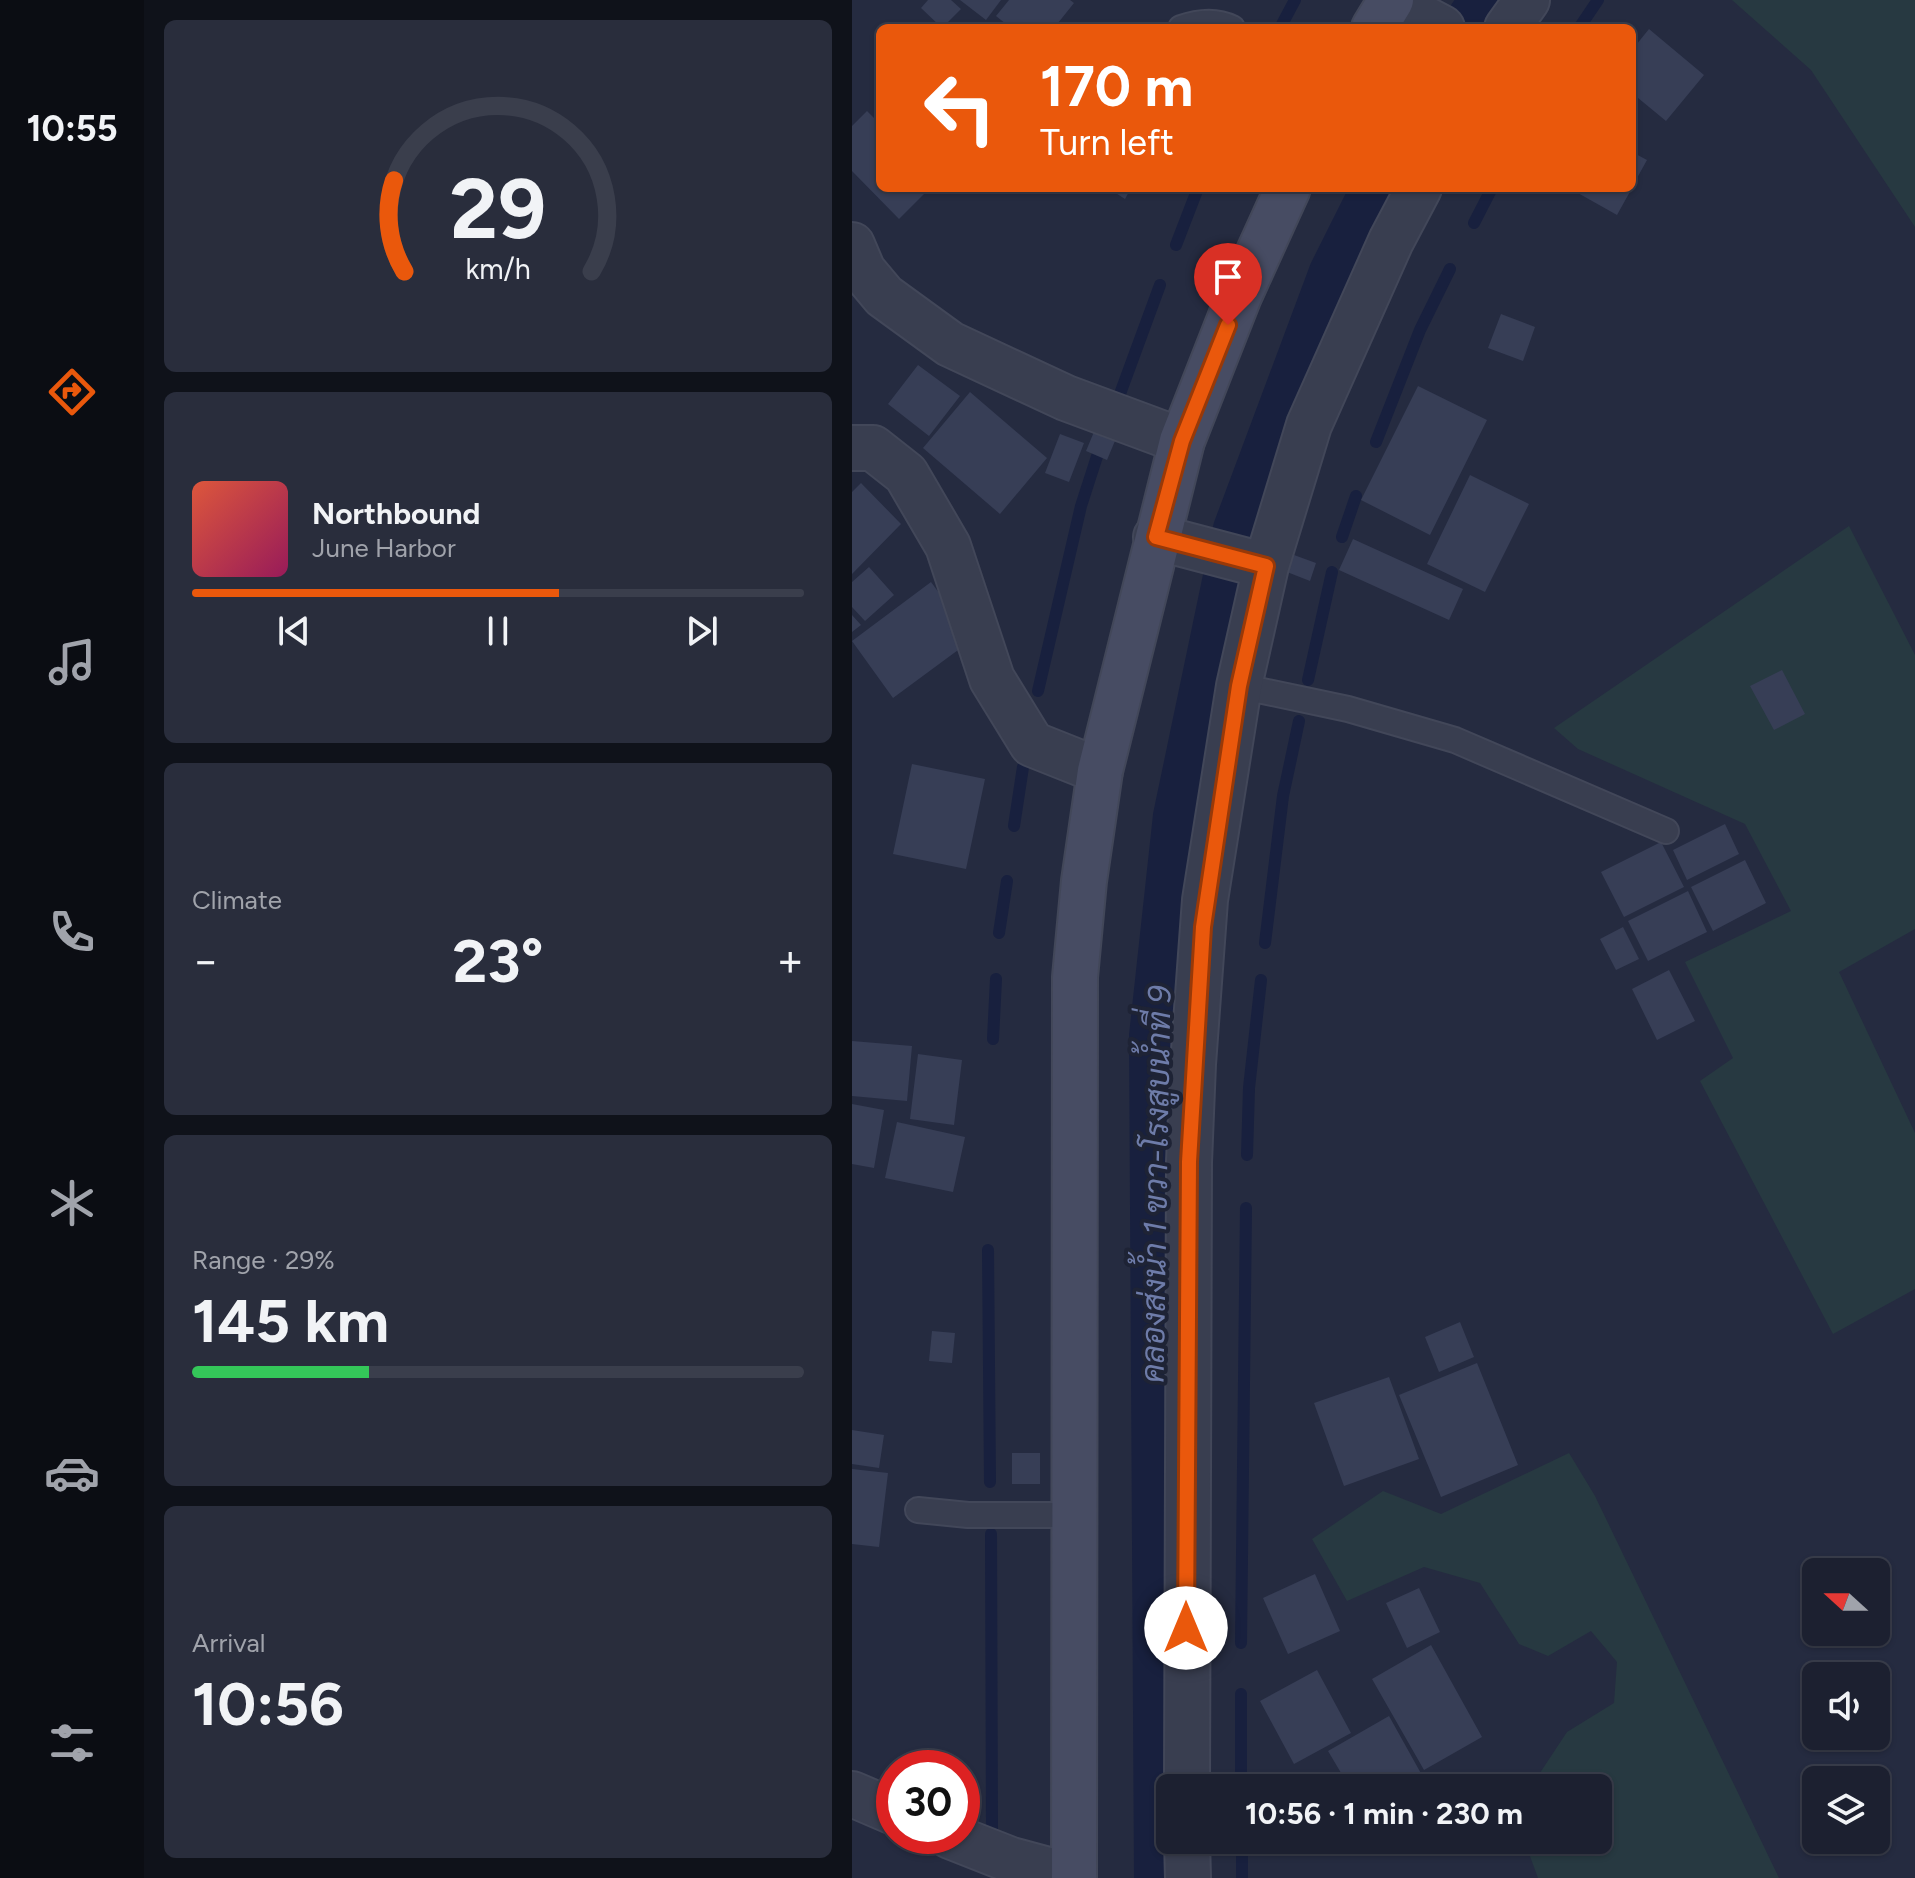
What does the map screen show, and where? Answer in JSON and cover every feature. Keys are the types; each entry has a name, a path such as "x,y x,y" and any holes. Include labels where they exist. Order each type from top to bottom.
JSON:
{"main road":[{"path":"1384,24 1412,12"},
{"path":"1074,1878 1075,977 1084,881 1100,771 1176,542 1182,441 1239,296 1286,192"}],"street":[{"path":"1510,24 1527,0"},
{"path":"1187,1774 1189,1162 1205,900 1256,563 1309,425 1391,241 1417,192"},
{"path":"852,245 863,271 884,296 950,344 1066,398 1182,441"},
{"path":"852,448 873,448 906,474 948,546 992,679 1032,744 1100,771"},
{"path":"1176,542 1256,563"},
{"path":"852,1794 876,1804"},
{"path":"980,1848 1074,1878"},
{"path":"1187,1854 1188,1878"}],"lane":[{"path":"1192,24 1224,24"},
{"path":"1239,686 1348,709 1455,740 1666,831"},
{"path":"918,1510 968,1515 1075,1515"}],"shaded area":[{"path":"1732,0 1915,0 1915,227 1811,70"},
{"path":"1849,526 1915,655 1915,929 1839,972 1915,1133 1915,1289 1833,1334 1700,1081 1733,1058 1685,962 1791,911 1745,824 1578,749 1554,728"},
{"path":"1569,1453 1595,1496 1779,1878 1538,1878 1529,1854 1612,1854 1612,1774 1539,1774 1567,1732 1614,1703 1617,1662 1591,1631 1548,1656 1519,1644 1480,1583 1424,1567 1347,1601 1312,1539 1383,1491 1441,1514"}],"building":[{"path":"928,0 951,0 961,9 946,24 938,24 921,8"},
{"path":"960,0 1001,0 986,20"},
{"path":"1009,0 1070,0 1074,3 1057,24 1006,24 996,16"},
{"path":"1649,29 1704,75 1666,121 1636,96 1636,45"},
{"path":"867,111 876,120 876,192 926,192 899,219 852,171 852,126"},
{"path":"1636,154 1647,160 1636,180"},
{"path":"1114,192 1129,192 1125,199"},
{"path":"1576,192 1630,192 1617,215"},
{"path":"1501,314 1535,327 1523,361 1488,348"},
{"path":"918,365 960,396 929,436 888,404"},
{"path":"1418,386 1487,420 1430,535 1361,500"},
{"path":"970,392 1047,458 1000,514 923,448"},
{"path":"1096,427 1117,436 1107,460 1086,451"},
{"path":"1060,434 1084,443 1069,482 1045,473"},
{"path":"1470,475 1529,504 1485,592 1427,564"},
{"path":"861,483 901,524 852,574 852,492"},
{"path":"1353,539 1463,589 1449,620 1339,570"},
{"path":"1294,555 1316,563 1310,581 1287,572"},
{"path":"869,567 894,595 865,621 852,607 852,582"},
{"path":"931,582 973,639 893,698 852,641"},
{"path":"852,615 861,625 852,632"},
{"path":"1782,670 1805,714 1774,730 1750,686"},
{"path":"912,764 985,779 966,869 893,854"},
{"path":"1725,824 1739,854 1687,880 1673,850"},
{"path":"1661,842 1684,887 1624,917 1601,872"},
{"path":"1745,860 1766,903 1713,931 1691,887"},
{"path":"1688,891 1707,932 1648,961 1628,921"},
{"path":"1623,927 1639,959 1616,970 1600,939"},
{"path":"1669,970 1695,1021 1657,1040 1632,989"},
{"path":"852,1041 912,1046 907,1101 852,1096"},
{"path":"918,1054 962,1060 954,1125 910,1119"},
{"path":"852,1104 884,1110 874,1168 852,1164"},
{"path":"897,1122 965,1137 953,1192 885,1178"},
{"path":"1460,1322 1474,1357 1439,1372 1425,1337"},
{"path":"932,1331 955,1333 952,1363 929,1361"},
{"path":"1477,1363 1518,1465 1441,1497 1399,1395"},
{"path":"1389,1377 1419,1459 1344,1486 1314,1403"},
{"path":"852,1430 884,1435 879,1468 852,1464"},
{"path":"1012,1453 1040,1453 1040,1484 1012,1484"},
{"path":"852,1469 888,1473 879,1547 852,1544"},
{"path":"1315,1574 1340,1631 1288,1654 1263,1598"},
{"path":"1419,1588 1440,1632 1407,1648 1386,1603"},
{"path":"1431,1645 1482,1737 1424,1770 1372,1679"},
{"path":"1317,1670 1351,1733 1294,1764 1260,1701"},
{"path":"1389,1716 1421,1774 1342,1774 1328,1751"}],"waterway":[{"path":"1282,24 1295,0"},
{"name":"คลองส่งน้ำ 1 ขวา-โรงสูบน้ำที่ 9","path":"1465,24 1481,0"},
{"path":"1582,24 1598,0"},
{"path":"1176,245 1196,192"},
{"name":"คลองส่งน้ำ 1 ขวา-โรงสูบน้ำที่ 9","path":"1156,1878 1151,1036 1175,816 1235,529 1331,272 1371,192"},
{"path":"1474,223 1490,192"},
{"path":"1376,442 1420,330 1450,269"},
{"path":"1117,402 1160,285"},
{"path":"1038,691 1081,506 1101,444"},
{"path":"1342,537 1356,496"},
{"path":"1308,680 1332,572"},
{"path":"1265,943 1283,796 1299,721"},
{"path":"1014,826 1023,767"},
{"path":"999,933 1007,881"},
{"path":"993,1039 996,979"},
{"path":"1247,1155 1249,1088 1261,980"},
{"path":"1241,1643 1246,1208"},
{"path":"988,1250 990,1482"},
{"path":"991,1534 992,1831"},
{"path":"1241,1694 1241,1774"},
{"path":"1242,1854 1242,1878"}],"route":[{"path":"1186,1628 1189,1162 1205,900 1239,686 1266,566 1156,537 1182,441 1228,325"}]}
